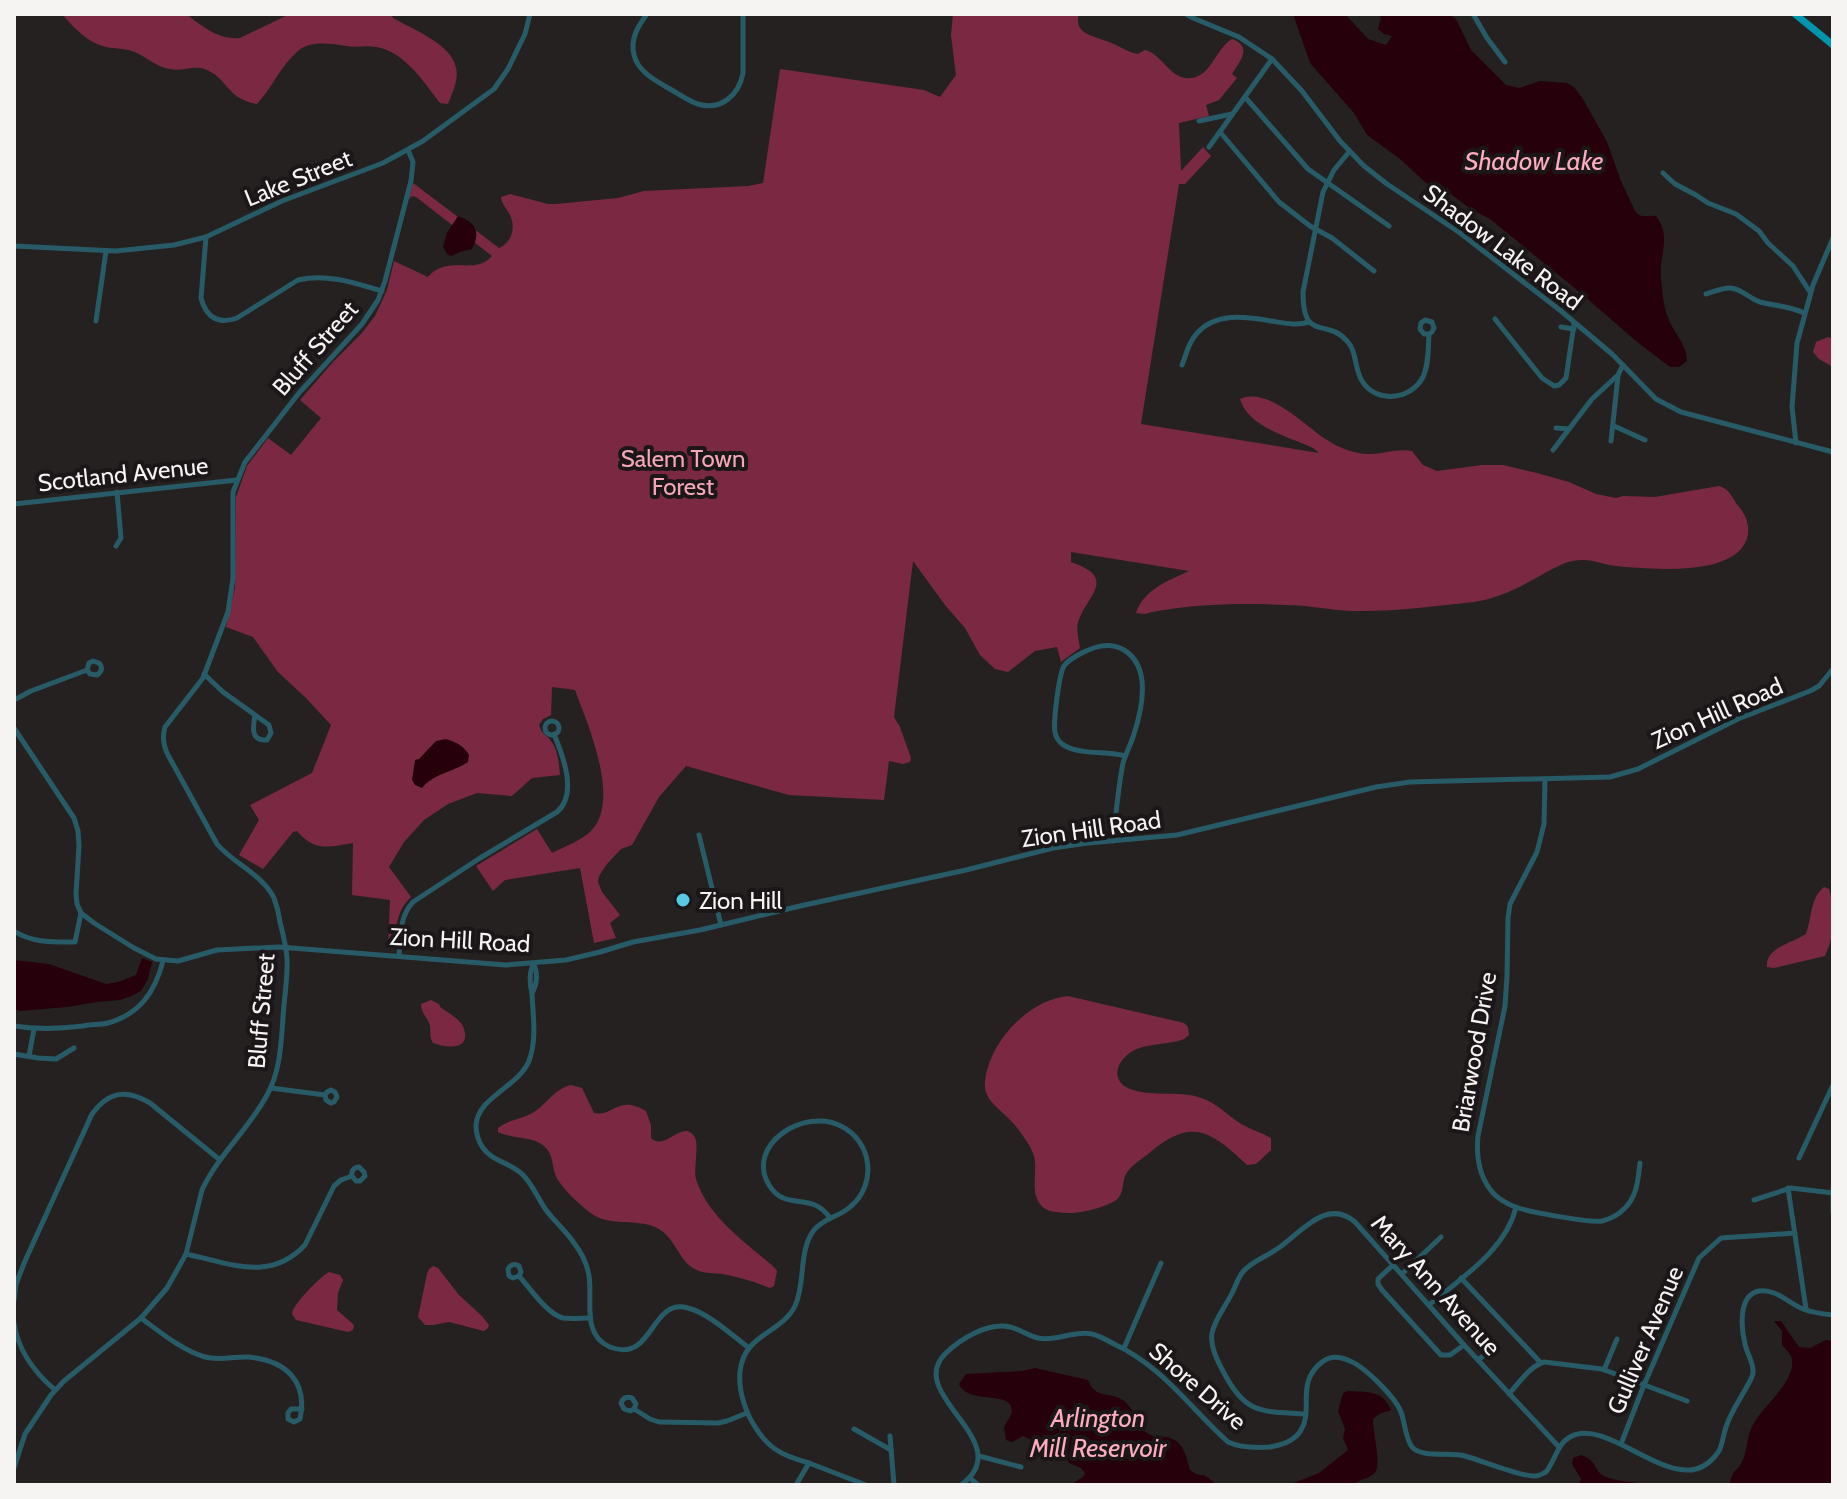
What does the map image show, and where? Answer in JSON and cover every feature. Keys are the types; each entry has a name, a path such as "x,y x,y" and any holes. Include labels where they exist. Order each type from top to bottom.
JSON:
{"main road":[{"path":"1795,14 1833,45"}],"street":[{"name":"Lake Street","path":"14,246 106,251 160,248 206,237 282,201 383,163 408,150 494,89 525,34 530,14"},
{"path":"647,14 634,38 634,56 638,65 656,81 690,101 708,106 726,101 741,82 743,14"},
{"name":"Shadow Lake Road","path":"1186,14 1239,37 1272,59 1302,91 1349,152 1375,176 1472,241 1623,365 1668,407 1833,452"},
{"path":"1473,14 1505,62"},
{"path":"1209,147 1272,59"},
{"path":"1245,97 1308,169 1389,226"},
{"path":"1199,121 1233,113"},
{"path":"1220,132 1279,202 1374,271"},
{"name":"Bluff Street","path":"14,1468 25,1434 55,1390 141,1318 167,1288 186,1254 202,1190 220,1160 253,1118 271,1088 276,1072 286,975 279,912 265,885 217,844 164,746 165,727 204,674 228,612 232,588 232,502 247,458 299,393 362,324 382,291 411,181 413,162 408,150"},
{"path":"1349,152 1326,183 1321,201 1303,292 1303,307 1309,322 1347,340 1364,384 1389,397 1408,393 1422,380 1429,334"},
{"path":"1663,173 1675,184 1708,203 1736,214 1759,231 1773,249 1793,266 1811,293"},
{"path":"206,237 201,298 203,308 217,321 237,318 298,280 308,278 337,279 382,291"},
{"path":"1796,443 1792,407 1797,343 1817,273 1833,238"},
{"path":"96,321 106,251"},
{"path":"1706,294 1729,287 1760,302 1804,313"},
{"path":"1182,365 1196,335 1220,319 1234,316 1297,324 1309,322"},
{"path":"1495,319 1538,375 1554,386 1566,378 1574,326 1561,327"},
{"path":"1553,450 1592,399 1618,375 1623,365"},
{"path":"1611,441 1618,375"},
{"path":"1614,426 1645,440"},
{"path":"1556,428 1570,429"},
{"name":"Scotland Avenue","path":"14,504 237,480"},
{"path":"116,546 121,538 117,492"},
{"path":"1113,841 1125,756 1136,726 1141,697 1140,669 1123,650 1110,645 1097,646 1071,659 1062,670 1054,725 1056,736 1070,748 1125,756"},
{"name":"Zion Hill Road","path":"163,961 251,947 496,964 566,960 633,942 721,925 1053,848 1177,835 1376,787 1410,782 1610,777 1638,769 1738,719 1810,691 1819,686 1833,669"},
{"path":"14,700 87,670"},
{"path":"204,674 223,692 255,715 271,728 267,740 261,740 253,733 255,715"},
{"path":"14,728 74,818 79,846 76,894 81,913 134,948 163,961 149,996 118,1019 71,1028 14,1026"},
{"path":"399,955 403,919 413,902 562,807 567,799 567,786 563,759 554,734"},
{"name":"Briarwood Drive","path":"1545,779 1544,824 1537,852 1510,904 1505,1006 1476,1151 1478,1165 1486,1183 1499,1198 1516,1207 1593,1221 1611,1218 1624,1209 1632,1199 1640,1163"},
{"path":"699,835 721,925"},
{"path":"14,931 23,937 48,942 75,942 81,913"},
{"path":"534,964 530,987 533,1040 528,1062 514,1081 481,1109 476,1121 478,1141 486,1152 529,1180 544,1207 579,1250 589,1276 590,1318 597,1338 613,1348 631,1348 646,1339 661,1315 684,1306 700,1313 749,1348"},
{"path":"29,1056 34,1029"},
{"path":"14,1054 56,1059 74,1048"},
{"path":"1799,1158 1833,1085"},
{"path":"271,1088 325,1095"},
{"path":"14,1301 19,1275 92,1114 105,1099 114,1095 138,1096 220,1160"},
{"path":"830,1218 814,1203 781,1197 766,1179 765,1161 774,1141 787,1129 804,1121 824,1121 844,1127 859,1141 866,1156 868,1172 863,1192 849,1209 817,1227 808,1241 800,1292 792,1311 749,1348 742,1367 741,1384 747,1413 756,1429 775,1449 866,1485"},
{"path":"186,1254 258,1268 282,1262 305,1245 337,1183 352,1176"},
{"path":"1788,1188 1806,1310"},
{"path":"1754,1200 1788,1188 1833,1191 1833,1212"},
{"path":"1429,1305 1493,1249 1512,1223 1516,1207"},
{"name":"Mary Ann Avenue","path":"1305,1414 1251,1407 1238,1396 1222,1370 1212,1345 1212,1331 1240,1276 1249,1266 1281,1247 1314,1219 1328,1214 1342,1215 1351,1218 1559,1447"},
{"name":"Gulliver Avenue","path":"1621,1444 1696,1263 1703,1253 1721,1238 1795,1233"},
{"path":"1402,1274 1441,1237"},
{"path":"1124,1348 1161,1263"},
{"path":"1393,1265 1380,1277 1378,1284 1438,1352 1450,1355 1464,1345"},
{"path":"519,1276 556,1315 590,1318"},
{"path":"1461,1278 1540,1362 1604,1370 1687,1401"},
{"path":"1559,1447 1571,1436 1595,1435 1676,1469 1695,1470 1704,1466 1718,1452 1725,1428 1753,1372 1743,1334 1748,1297 1757,1291 1766,1291 1806,1310 1833,1315"},
{"path":"141,1318 187,1349 205,1357 253,1358 286,1369 302,1395 302,1409"},
{"path":"14,1323 26,1359 55,1390"},
{"name":"Shore Drive","path":"979,1456 974,1442 945,1398 936,1370 946,1352 973,1334 1002,1326 1048,1339 1087,1333 1124,1348 1162,1375 1233,1444 1260,1447 1286,1443 1301,1431 1307,1387 1313,1372 1323,1362 1338,1357 1362,1368 1397,1404 1411,1444 1418,1451 1460,1454 1533,1476 1546,1472 1559,1447"},
{"path":"1604,1370 1617,1339"},
{"path":"1478,1360 1492,1349"},
{"path":"1509,1394 1540,1362"},
{"path":"634,1409 659,1422 688,1424 727,1421 747,1413"},
{"path":"854,1429 891,1450"},
{"path":"890,1436 894,1485"},
{"path":"961,1485 970,1478 979,1456 1021,1467"},
{"path":"796,1485 809,1463"},
{"path":"970,1478 978,1485"}],"green space":[{"path":"62,14 186,14 211,31 225,37 240,38 290,14 391,14 447,52 456,68 456,82 448,104 440,103 396,54 372,46 315,44 303,48 292,57 257,104 234,94 207,70 165,68 133,51 99,45 82,34"},
{"name":"Salem Town Forest","path":"953,14 1079,14 1079,26 1086,33 1133,53 1145,50 1152,53 1172,72 1184,78 1204,72 1232,39 1242,46 1243,55 1232,74 1237,78 1219,100 1206,105 1209,116 1179,123 1181,171 1203,147 1211,156 1185,184 1179,184 1141,424 1319,453 1270,430 1251,417 1240,399 1251,396 1286,409 1341,448 1368,454 1412,451 1423,465 1437,471 1503,465 1616,498 1655,497 1719,486 1728,492 1744,514 1748,527 1746,541 1737,553 1707,566 1667,569 1575,560 1482,601 1367,611 1235,604 1136,613 1151,592 1189,571 1071,552 1071,562 1093,574 1096,581 1096,588 1078,622 1080,648 1061,662 1057,647 1035,651 1008,672 995,669 980,655 965,628 913,561 894,717 911,758 910,762 903,764 889,761 884,800 789,795 686,766 659,797 632,845 621,849 599,876 602,892 620,915 610,923 616,938 594,943 580,868 505,880 493,891 476,866 537,829 552,853 586,835 599,819 603,783 594,742 575,690 552,687 551,715 539,725 555,749 560,775 532,778 512,796 477,793 448,804 424,820 404,842 389,867 411,897 400,914 394,947 388,949 390,900 352,895 353,843 316,845 297,831 263,869 239,855 259,820 250,805 312,773 331,725 278,672 253,637 226,627 235,587 236,497 247,466 268,438 291,455 321,418 300,400 375,316 387,290 394,261 428,277 444,267 478,264 492,256 416,197 409,199 413,183 499,248 512,234 512,220 501,197 510,194 556,204 618,198 644,191 763,183 780,69 924,90 940,97 956,75 951,35"},
{"path":"1828,337 1833,339 1833,367 1813,352 1816,342"},
{"path":"1824,887 1829,889 1833,914 1831,940 1825,956 1767,967 1770,955 1806,934 1814,902"},
{"path":"1068,996 1184,1023 1189,1035 1184,1039 1138,1049 1125,1057 1118,1070 1122,1084 1136,1091 1189,1095 1206,1100 1243,1125 1271,1138 1271,1150 1256,1164 1247,1165 1211,1136 1200,1132 1176,1135 1133,1165 1116,1200 1095,1209 1073,1213 1052,1212 1043,1207 1035,1193 1033,1152 1016,1127 989,1099 985,1082 994,1052 1013,1026 1039,1006"},
{"path":"431,1000 463,1026 465,1036 461,1044 450,1047 433,1043 421,1004"},
{"path":"571,1085 582,1088 594,1113 622,1105 636,1106 646,1111 651,1138 656,1141 684,1131 694,1136 695,1174 702,1193 718,1217 774,1267 777,1271 774,1286 770,1288 723,1274 696,1270 684,1260 668,1236 657,1228 608,1220 592,1214 561,1184 544,1146 498,1132 502,1125 534,1112 560,1090"},
{"path":"433,1266 482,1316 488,1328 484,1331 449,1322 425,1325 418,1317 427,1274"},
{"path":"329,1272 340,1275 343,1280 337,1310 354,1325 353,1330 348,1332 296,1320 292,1314 302,1298"}],"water":[{"name":"Shadow Lake","path":"1293,14 1345,14 1368,39 1386,45 1392,36 1378,29 1379,14 1449,14 1456,19 1471,50 1506,85 1519,88 1540,81 1567,83 1574,87 1607,142 1635,211 1642,216 1656,216 1661,224 1665,306 1669,321 1685,349 1687,361 1679,367 1670,367 1490,219 1451,194 1426,183 1367,135 1354,113 1310,63"},
{"path":"458,216 473,225 476,238 472,249 451,256 443,247 447,233"},
{"path":"446,739 465,749 469,755 468,762 432,779 422,788 415,785 412,780 415,760 436,741"},
{"path":"142,958 152,962 148,979 141,991 131,996 67,1007 14,1009 14,960 49,964 106,984 136,975"},
{"path":"1774,1321 1781,1321 1799,1347 1810,1348 1826,1340 1833,1341 1833,1485 1729,1485 1743,1459 1751,1428 1791,1372 1790,1354 1782,1345 1782,1331"},
{"name":"Arlington Mill Reservoir","path":"1035,1368 1088,1380 1095,1391 1124,1401 1142,1429 1152,1435 1175,1440 1184,1451 1190,1470 1206,1476 1217,1485 1070,1485 1085,1473 1069,1463 1061,1449 1023,1436 1012,1442 1006,1440 1004,1428 1012,1413 1010,1404 964,1391 959,1384 966,1374"},
{"path":"1343,1393 1379,1395 1391,1410 1373,1419 1376,1471 1354,1485 1289,1485 1319,1473 1348,1450 1338,1411"},
{"path":"1581,1455 1591,1460 1606,1477 1647,1485 1579,1485 1581,1479 1572,1464 1573,1458"}],"place":[{"name":"Zion Hill","path":"683,900"}]}
